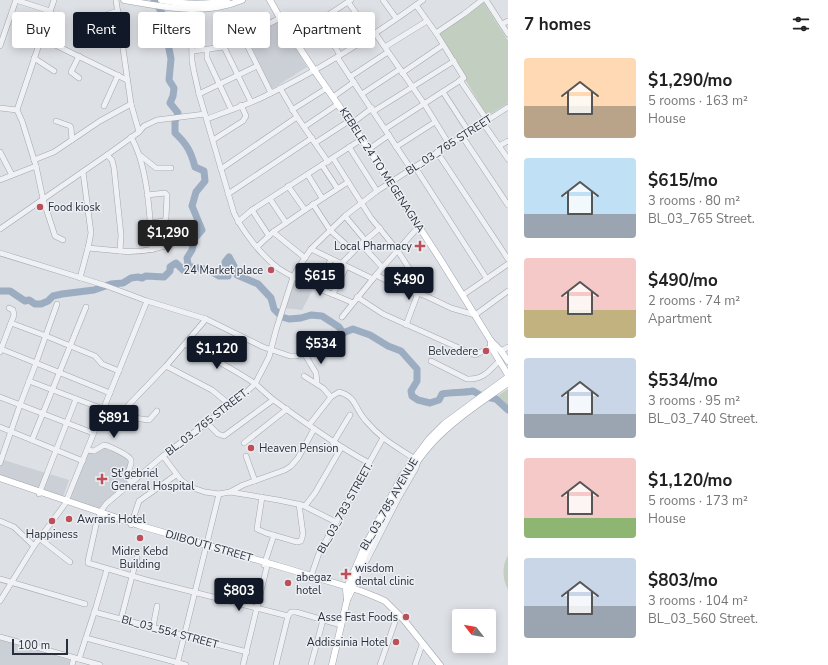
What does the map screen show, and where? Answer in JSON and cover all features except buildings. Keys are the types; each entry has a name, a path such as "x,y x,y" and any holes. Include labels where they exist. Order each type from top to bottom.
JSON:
{"main road":[{"path":"124,0 140,3 148,2 167,7 191,9 219,8 242,0"},
{"path":"162,0 209,4 227,0"},
{"name":"KEBELE 24 TO MEGENAGNA","path":"270,0 278,14"},
{"name":"KEBELE 24 TO MEGENAGNA","path":"300,48 369,149 419,226 463,295 491,344"},
{"path":"491,344 501,351 508,361"},
{"path":"491,344 508,376 496,388"},
{"path":"496,388 508,383"},
{"name":"BL_03_785 AVENUE","path":"346,588 362,550 402,476 441,434 482,398 496,388"},
{"name":"BL_03_785 AVENUE","path":"346,588 358,574 367,550 416,460"},
{"name":"DJIBOUTI STREET","path":"0,478 39,493 131,524 385,601 404,620 438,665"},
{"name":"DJIBOUTI STREET","path":"0,482 39,493"},
{"path":"358,574 361,593"},
{"path":"332,665 347,600 346,588"},
{"name":"DJIBOUTI STREET","path":"361,593 382,602 438,665"}],"street":[{"path":"0,46 16,0 50,11 54,0"},
{"path":"116,0 131,104 139,132"},
{"path":"383,0 396,18"},
{"path":"375,33 423,0"},
{"path":"436,33 482,0"},
{"path":"486,0 508,34"},
{"path":"332,12 349,1 357,12"},
{"path":"385,129 463,79 454,61 416,5"},
{"path":"191,9 193,51 192,65 228,194 238,222 257,247 275,265 293,277 353,303"},
{"path":"350,77 386,49 427,21"},
{"path":"502,24 508,21"},
{"path":"375,36 386,49 425,104 449,144"},
{"path":"362,94 443,45"},
{"path":"38,48 17,110 35,163 43,199 55,236 63,240"},
{"path":"63,48 127,80"},
{"path":"193,51 218,48"},
{"path":"224,48 251,102"},
{"path":"248,48 271,93"},
{"path":"334,48 350,77 396,147 413,168 487,279"},
{"path":"0,229 107,155 139,132 144,126 152,122 178,117 206,116 251,102 314,70 351,48"},
{"path":"207,50 207,58 231,109"},
{"path":"79,56 71,72 79,78"},
{"path":"34,58 54,71"},
{"path":"228,194 313,140 373,110 454,61"},
{"path":"199,94 257,66"},
{"path":"104,106 118,75"},
{"path":"460,80 508,159"},
{"path":"333,96 354,82"},
{"path":"280,88 292,110 328,162"},
{"path":"292,110 327,88"},
{"path":"443,92 469,132"},
{"path":"0,180 54,152 100,121 131,104"},
{"path":"304,127 338,104"},
{"path":"213,140 243,121 246,116 242,105"},
{"name":"BL_03_765 STREET","path":"390,183 508,107"},
{"path":"0,108 17,110"},
{"path":"221,169 297,117"},
{"path":"56,121 70,126 72,140"},
{"path":"396,147 435,122"},
{"path":"369,149 389,135"},
{"path":"462,136 508,205"},
{"path":"131,137 141,156 147,195 152,250"},
{"path":"238,222 252,210 362,139"},
{"path":"499,146 508,140"},
{"path":"349,147 377,191"},
{"path":"0,152 12,175"},
{"path":"437,152 508,259"},
{"path":"107,155 112,160 114,168 121,235 120,252"},
{"path":"141,156 156,168 171,168"},
{"path":"333,158 362,203 398,251 417,281 418,293 406,325"},
{"path":"322,165 338,188"},
{"path":"80,278 91,233 83,172"},
{"path":"308,175 322,198"},
{"path":"257,247 271,234 304,210 348,182"},
{"name":"BL_03_765 STREET.","path":"100,514 106,504 163,456 256,384 269,357 293,277 305,258 330,230 345,216 377,191 390,183"},
{"path":"288,186 304,210"},
{"path":"147,195 165,193 168,195 166,218 164,221 150,223"},
{"path":"270,199 286,223"},
{"path":"313,204 330,230 353,251"},
{"path":"252,210 271,234 305,258"},
{"path":"345,216 383,268"},
{"path":"342,318 357,297 419,226"},
{"path":"334,294 344,266 353,251 380,228"},
{"path":"88,248 120,252 135,252 152,250 179,241"},
{"path":"311,250 344,266 411,293 418,293 451,308 475,315 508,291"},
{"path":"0,253 104,285 147,301 206,319 237,335 290,356 297,356 304,353 314,343"},
{"path":"318,287 331,259"},
{"path":"463,295 508,264"},
{"path":"357,297 383,314 475,355 491,344"},
{"path":"0,601 39,538 66,502 147,301"},
{"path":"0,463 10,431 57,304"},
{"path":"32,440 86,307"},
{"path":"9,308 14,311 11,323 2,340 0,351 60,372 110,393"},
{"path":"121,413 166,366 206,319"},
{"path":"11,323 95,356 102,364 119,371"},
{"path":"185,344 217,360 256,384 273,400 341,448 369,463"},
{"path":"501,351 508,347"},
{"path":"304,353 316,373 317,384"},
{"path":"431,361 467,379 474,379 487,374 499,361"},
{"path":"166,366 212,390 230,405"},
{"path":"304,376 317,384 331,398"},
{"path":"29,381 103,409 134,418 149,420 157,411"},
{"path":"230,492 291,466 298,458 312,427 331,398 339,392 350,396 362,416 383,438 416,460"},
{"path":"0,397 93,433"},
{"path":"39,493 76,399"},
{"path":"207,423 218,434 224,436 273,400"},
{"path":"244,443 286,409"},
{"path":"333,442 350,416"},
{"path":"0,427 83,461"},
{"name":"BL_03_783 STREET.","path":"311,578 319,553 383,438"},
{"path":"86,450 94,452 104,445 109,446 129,458 131,462 127,476 131,483"},
{"path":"305,506 315,493 341,448"},
{"path":"163,456 176,475 190,487 205,492 219,494 230,492 299,504 336,522"},
{"path":"246,456 255,481"},
{"path":"131,524 138,502 176,475"},
{"path":"177,664 219,494"},
{"path":"262,497 257,529 297,542 302,541 304,534 299,504"},
{"path":"100,514 88,561 88,563 92,565 258,608 290,614 296,612 341,625"},
{"path":"0,522 14,527 34,546"},
{"path":"243,665 258,608 266,564 274,535"},
{"path":"39,538 70,562"},
{"path":"121,619 137,557"},
{"path":"72,665 77,658 86,638 107,569"},
{"path":"0,579 85,604"},
{"path":"152,627 157,606"},
{"name":"BL_03_554 STREET","path":"94,612 246,652"},
{"path":"276,665 290,614"},
{"path":"380,665 396,616"},
{"path":"311,665 323,620"},
{"path":"0,637 100,665"},
{"path":"86,638 177,664 186,665"},
{"path":"415,665 422,646"}],"shaded area":[{"path":"278,21 278,48 296,48 307,67 272,89 252,48 270,48 270,25"},
{"path":"294,279 314,287 302,310 284,308"},
{"name":"St'gebriel General Hospital","path":"105,446 129,460 129,482 98,510 68,499 88,452"},
{"path":"0,459 69,480 63,497 0,476"},
{"path":"0,639 70,660 69,665 0,665"}],"green space":[{"path":"482,0 508,41 508,103 487,116 437,32"},
{"path":"508,389 508,410 497,398"},
{"path":"508,555 508,590 504,572"}],"waterway":[{"path":"154,0 162,13 171,59 169,80 174,88 170,103 178,113 175,122 175,133 188,148 195,167 204,171 205,181 196,192 192,206 202,230 195,238 192,250 187,258 189,270"},
{"path":"0,291 10,291 25,301 29,300 35,304 41,304 48,301 53,296 94,290 111,284 123,283 131,278 142,278 146,276 164,277 170,271 170,267 176,263 183,270 189,270 192,267 209,270 219,276 228,276 225,262 229,257 237,275 258,284 271,298 274,309 282,317 289,319 311,315 322,316 339,327 343,333 353,329 370,335 388,346 401,351 417,369 417,381 411,391 412,396 418,400 430,403 439,400 442,394 473,391 482,396 496,399 508,410"}],"place":[{"name":"Food kiosk","path":"40,207"},
{"name":"Local Pharmacy","path":"420,246"},
{"name":"24 Market place","path":"271,270"},
{"name":"Belvedere","path":"486,351"},
{"name":"Heaven Pension","path":"251,448"},
{"name":"St'gebriel General Hospital","path":"102,479"},
{"name":"Awraris Hotel","path":"69,519"},
{"name":"Happiness","path":"52,521"},
{"name":"Midre Kebd Building","path":"140,538"},
{"name":"wisdom dental clinic","path":"346,574"},
{"name":"abegaz hotel","path":"288,583"},
{"name":"Asse Fast Foods","path":"406,617"},
{"name":"Addissinia Hotel","path":"396,642"}]}
